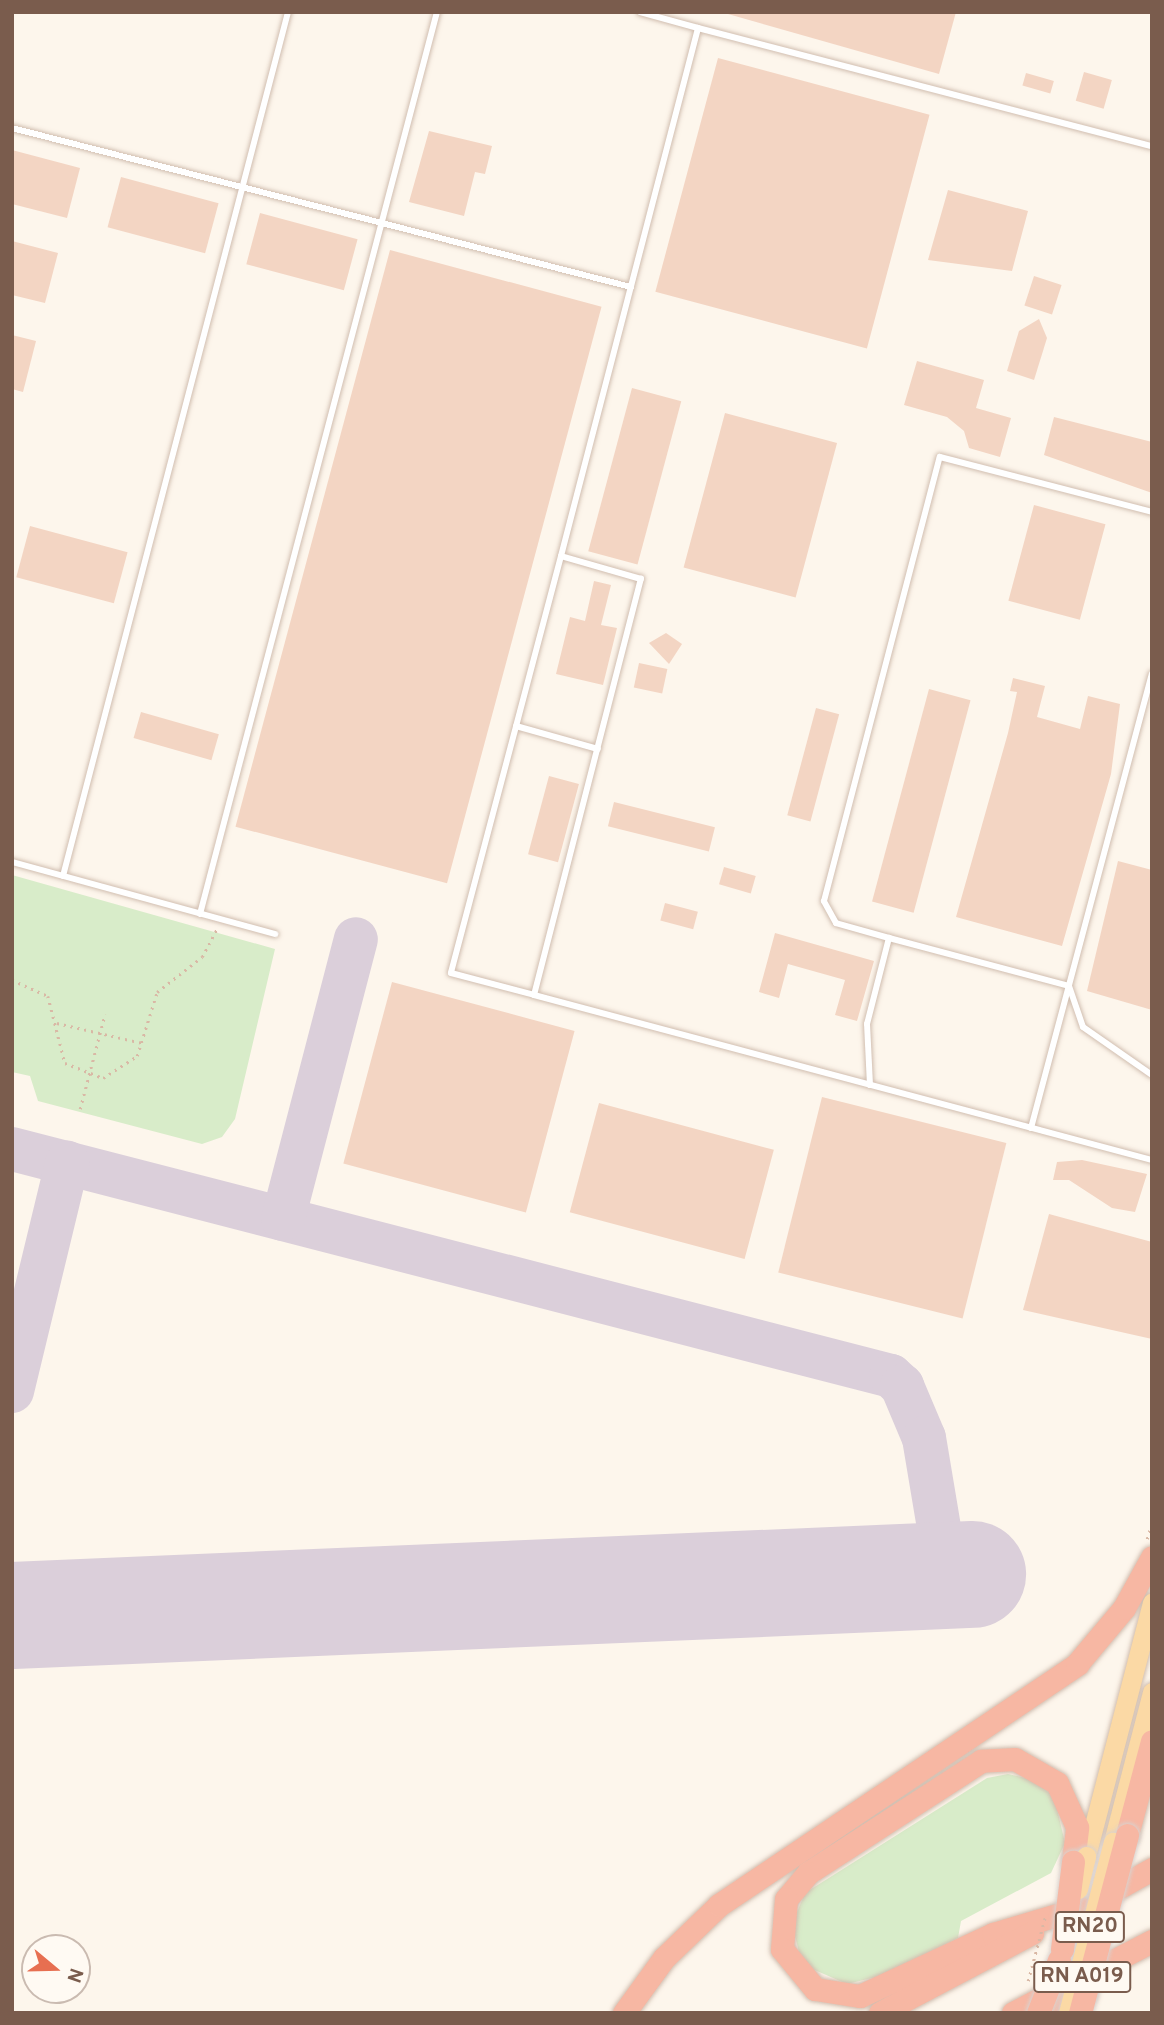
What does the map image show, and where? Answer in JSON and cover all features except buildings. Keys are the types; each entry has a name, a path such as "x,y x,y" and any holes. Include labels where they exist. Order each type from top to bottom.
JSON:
{"highway":[{"path":"624,2013 664,1958 719,1905 1077,1664 1124,1608 1148,1553"},
{"path":"1080,2013 1120,1838 1152,1741"},
{"path":"1038,2013 1061,1955 1080,1859 1077,1827 1057,1783 1015,1759 981,1760 801,1878 781,1915 782,1949 815,1989 860,1996 993,1934 1084,1906 1152,1857"},
{"name":"RN A019","path":"880,2013 1152,1870"},
{"name":"RN A019","path":"1013,2013 1152,1941"},
{"path":"1046,2013 1152,1957"}],"main road":[{"path":"1080,1859 1152,1602"},
{"name":"RN20","path":"1068,2013 1120,1838 1152,1692"},
{"name":"RN20","path":"1046,2013 1061,1955"}],"lane":[{"path":"64,876 288,12"},
{"path":"200,914 437,12"},
{"path":"640,12 1152,146"},
{"path":"698,28 451,972 1152,1160"},
{"path":"12,128 379,225 631,286"},
{"path":"1069,986 836,923 824,901 940,457 1152,512"},
{"path":"534,995 641,579 561,556"},
{"path":"1031,1128 1152,674"},
{"path":"516,726 598,748"},
{"path":"12,862 275,934"},
{"path":"870,1085 867,1024 889,938"},
{"path":"1069,986 1083,1027 1152,1075"}],"path":[{"path":"89,1077 128,1067 142,1043 157,992 210,949 219,919"},
{"path":"12,980 41,988 55,1022 57,1051 89,1077"},
{"path":"80,1109 105,1014"},
{"path":"55,1022 142,1043"},
{"path":"1148,1553 1152,1522"},
{"path":"1027,1988 1046,1912"}],"green space":[{"path":"12,875 275,949 235,1119 222,1137 202,1144 38,1101 30,1076 12,1072"},
{"path":"1008,1774 1030,1779 1054,1796 1065,1843 1051,1873 961,1921 958,1938 884,1975 847,1984 810,1968 800,1956 792,1924 805,1893 987,1778"}],"taxiway":[{"path":"283,1219 356,939"},
{"path":"12,1149 891,1376 902,1386 924,1438 947,1575"},
{"path":"12,1391 67,1163"}],"runway":[{"path":"12,1615 972,1574"}]}
